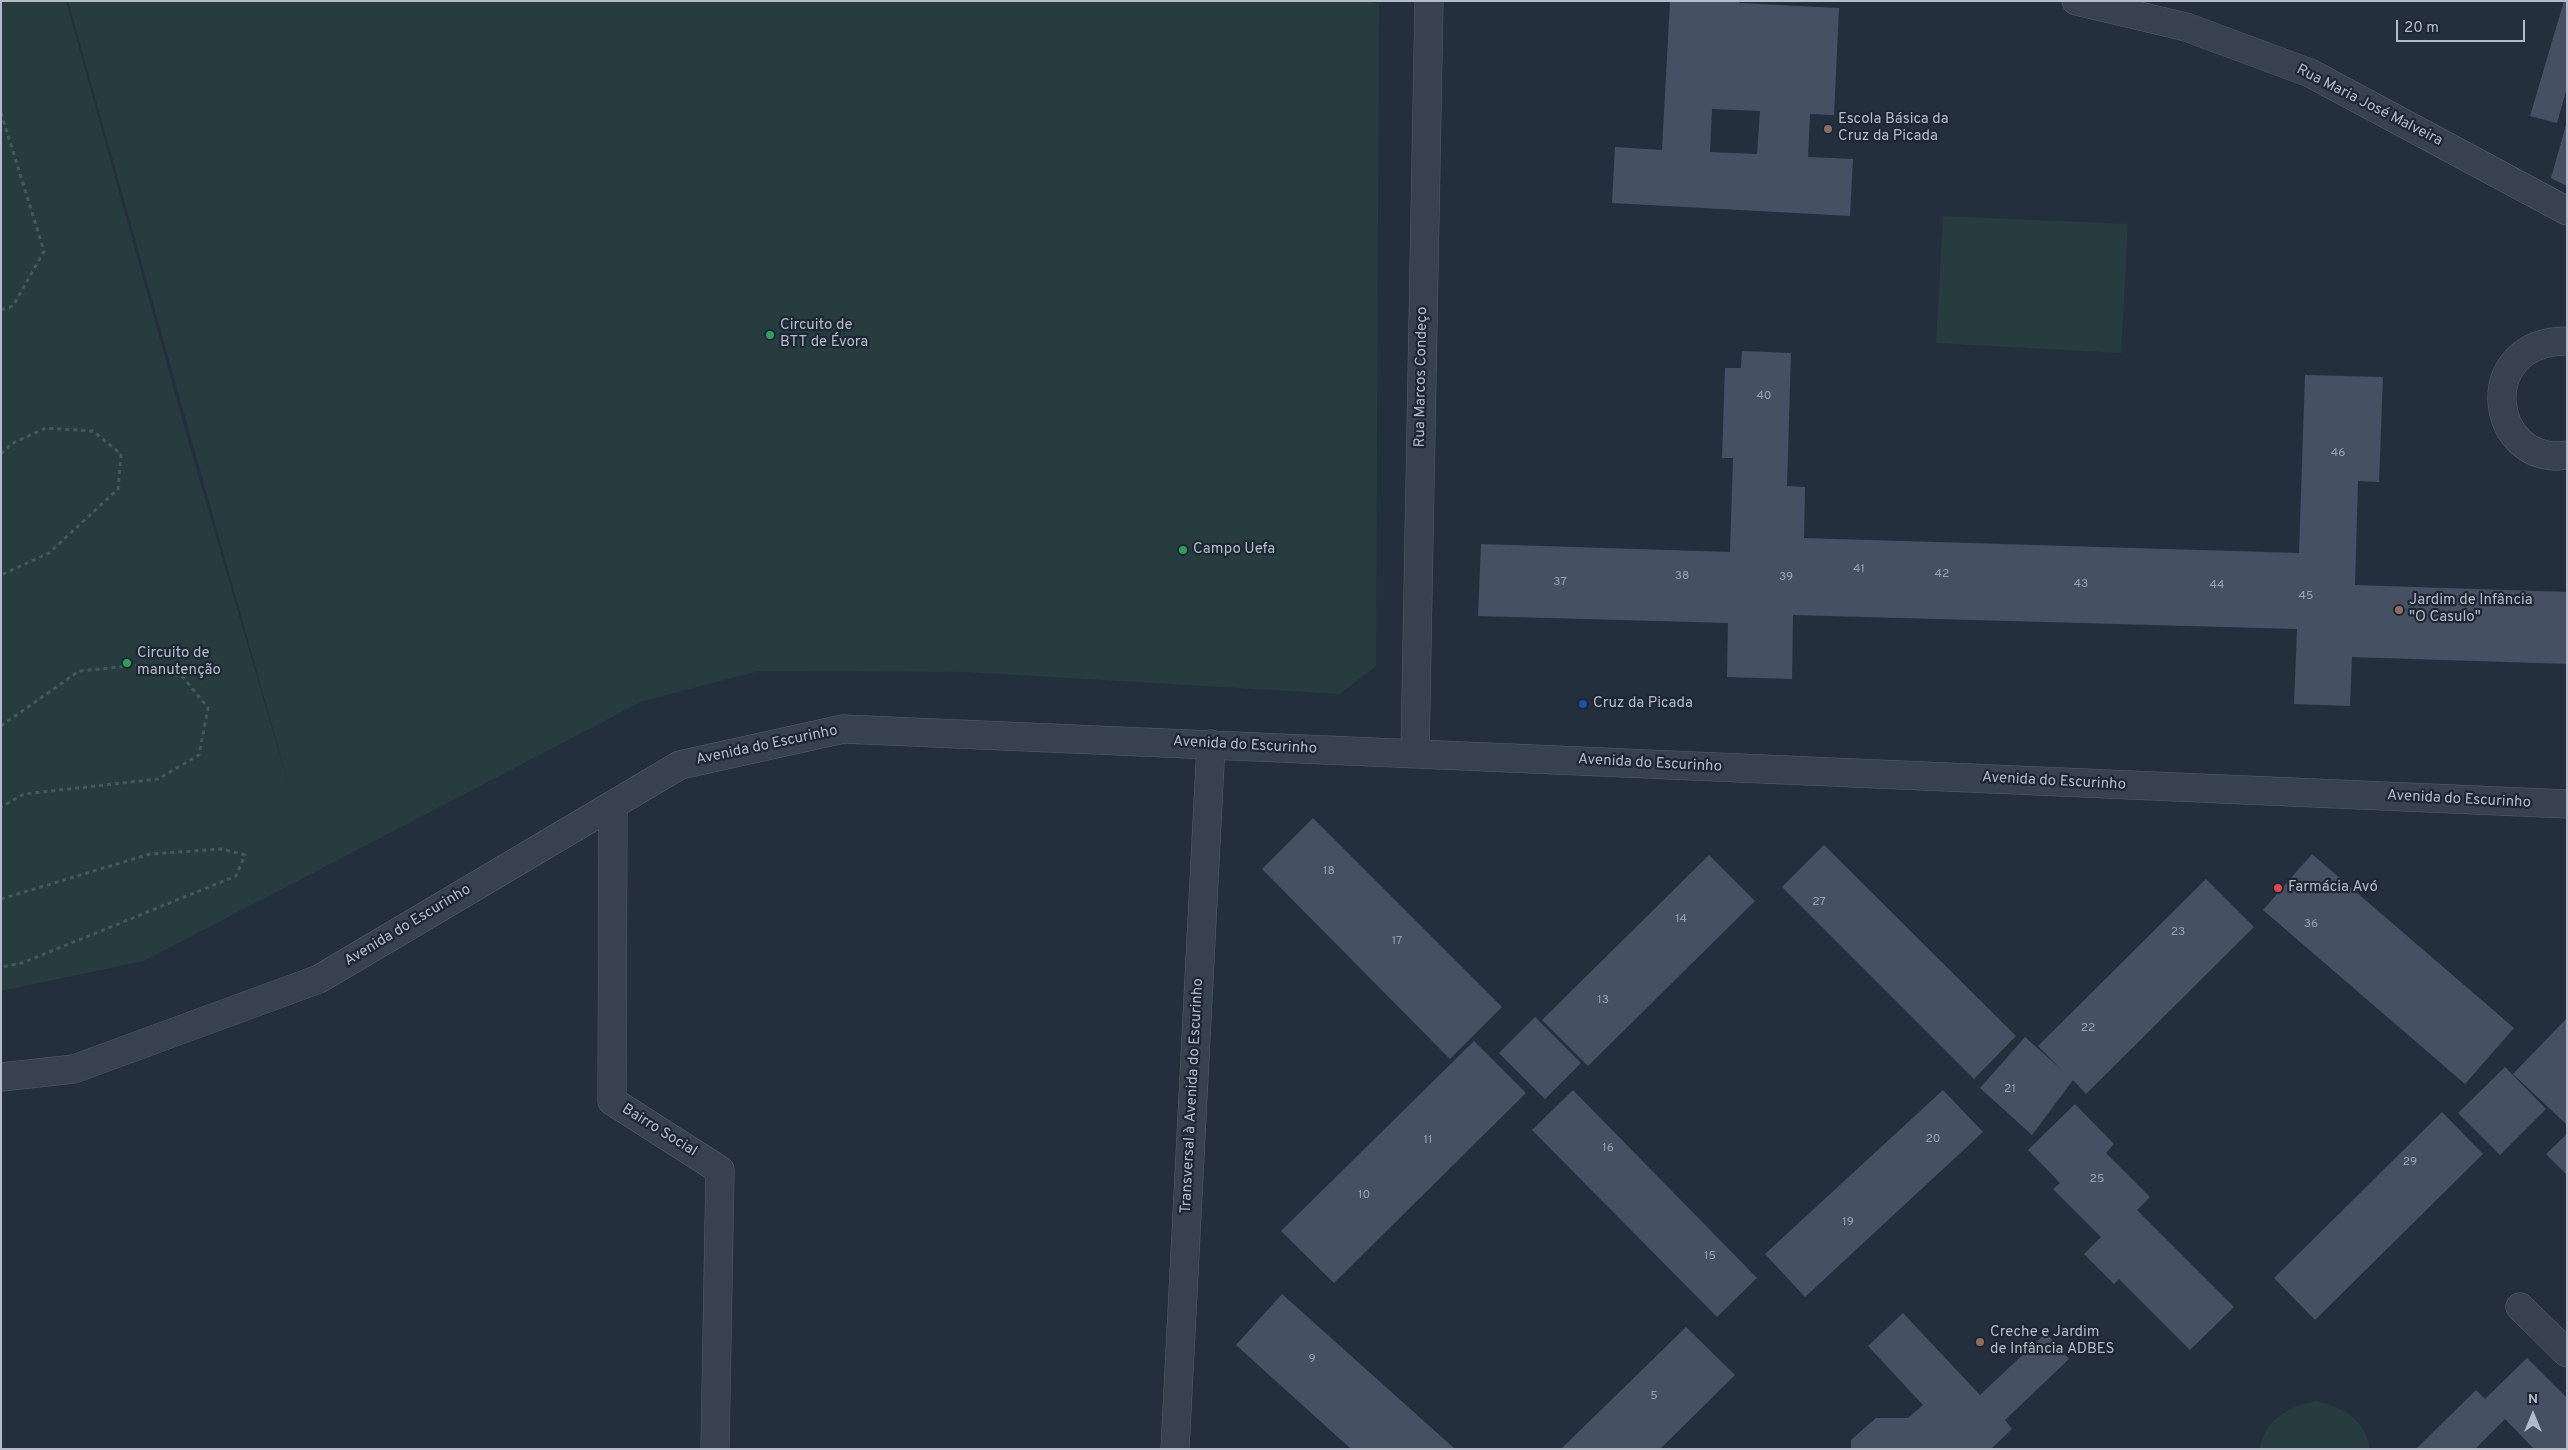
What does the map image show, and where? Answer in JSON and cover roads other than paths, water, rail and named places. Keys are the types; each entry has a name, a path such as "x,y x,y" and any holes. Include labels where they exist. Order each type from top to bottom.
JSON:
{"street":[{"name":"Rua Marcos Condeço","path":"1415,753 1429,1"},
{"name":"Rua Maria José Malveira","path":"2076,1 2186,27 2310,73 2567,211"},
{"path":"2567,341 2549,341 2531,348 2516,360 2506,376 2501,394 2503,414 2510,431 2524,444 2540,454 2567,455"},
{"name":"Avenida do Escurinho","path":"1,1077 74,1069 319,979 680,765 843,729 2567,804"},
{"name":"Transversal à Avenida do Escurinho","path":"1175,1449 1211,744"},
{"name":"Bairro Social","path":"613,806 612,1101 720,1170 715,1449"},
{"path":"2520,1307 2567,1353"}],"place":[{"name":"Escola Básica da Cruz da Picada","path":"1828,129"},
{"name":"Circuito de BTT de Évora","path":"770,335"},
{"name":"Campo Uefa","path":"1183,550"},
{"name":"Jardim de Infância \"O Casulo\"","path":"2399,610"},
{"name":"Circuito de manutenção","path":"127,663"},
{"name":"Cruz da Picada","path":"1583,704"},
{"name":"Farmácia Avó","path":"2278,888"},
{"name":"Creche e Jardim de Infância ADBES","path":"1980,1342"}]}
